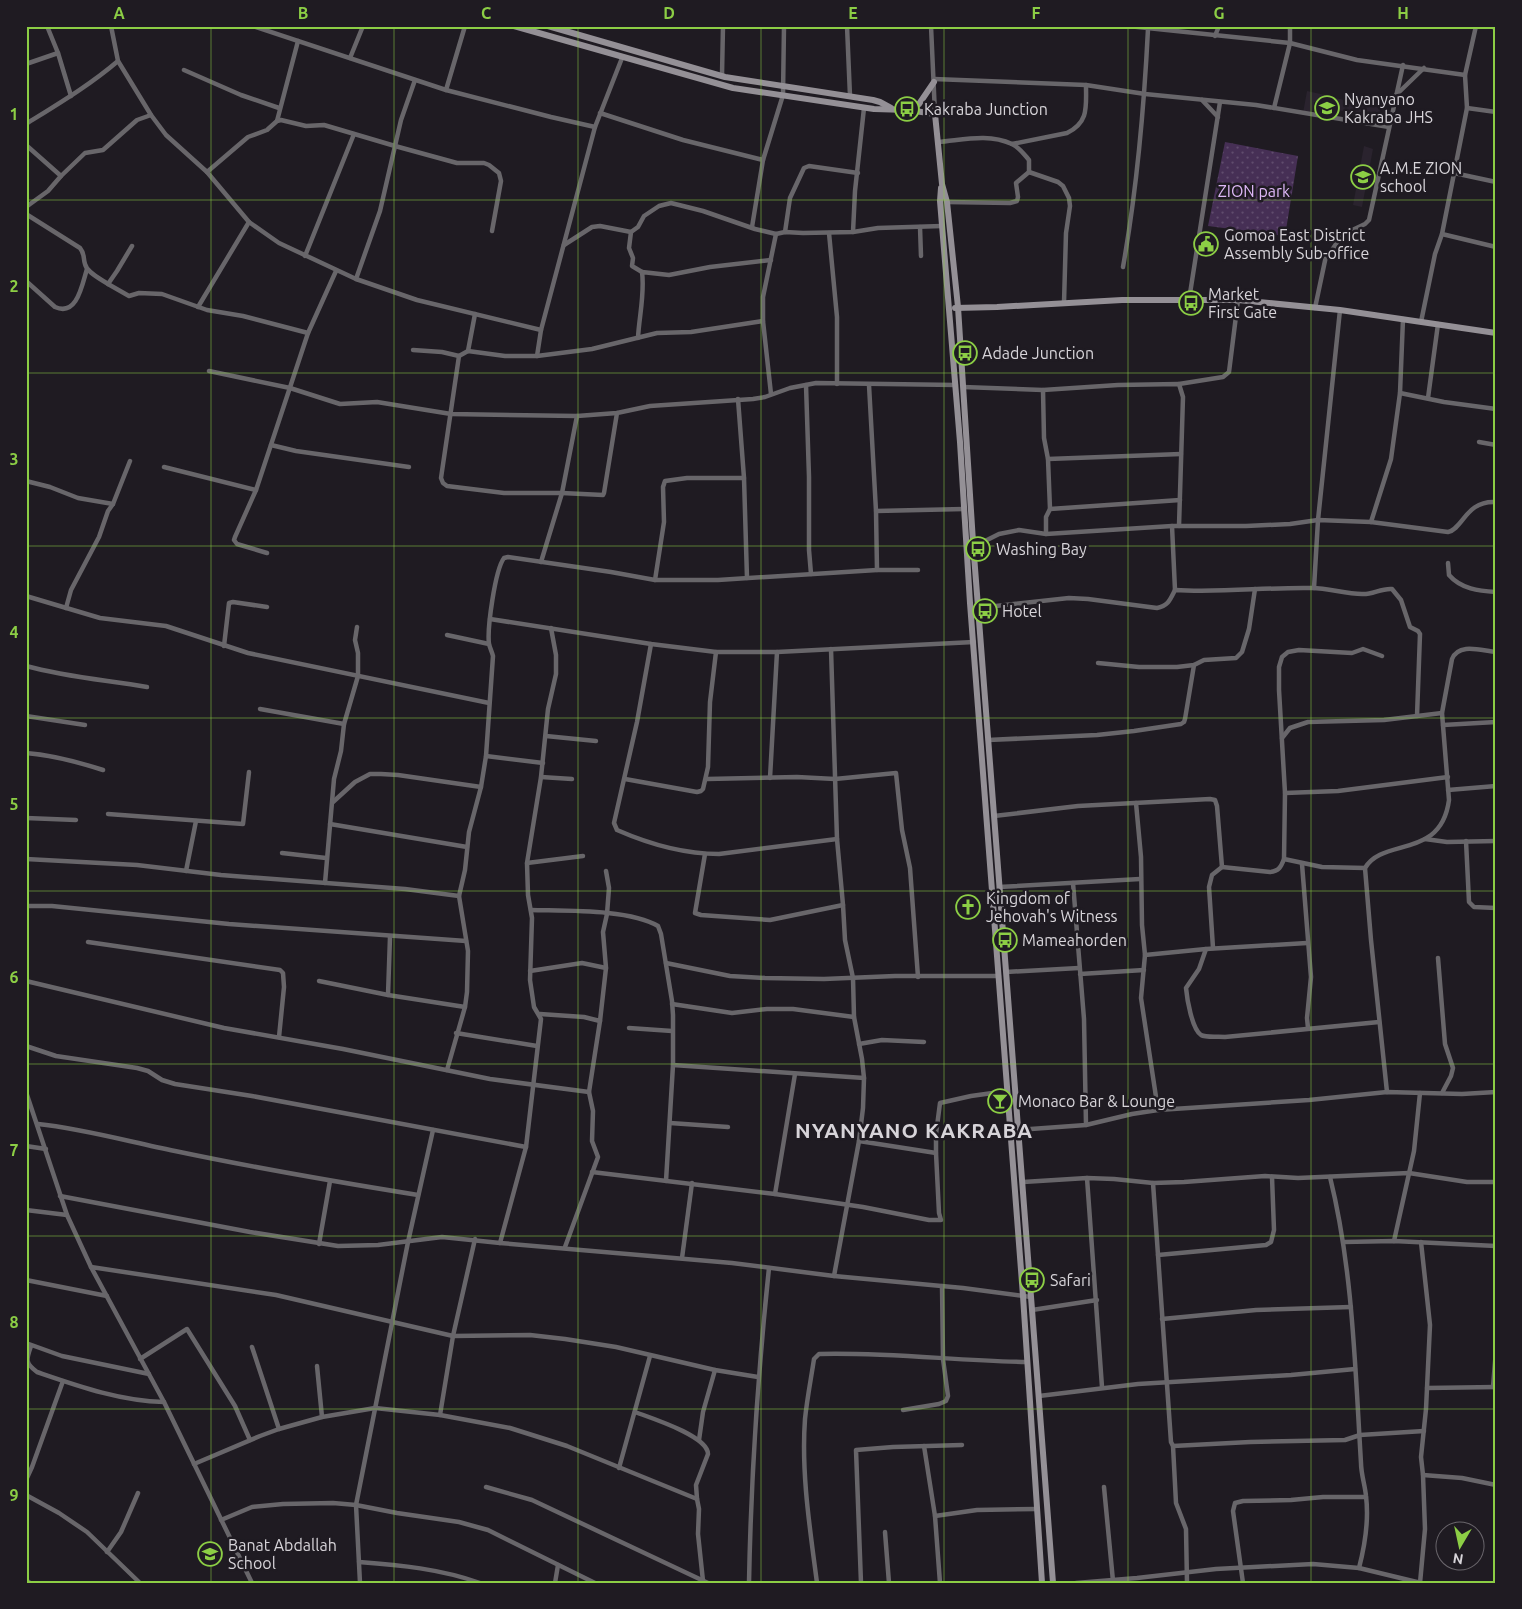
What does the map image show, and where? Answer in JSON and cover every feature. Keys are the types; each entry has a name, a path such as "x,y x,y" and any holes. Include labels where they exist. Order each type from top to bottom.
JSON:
{"street":[{"path":"48,26 71,96"},
{"path":"112,26 118,61 151,114 166,135 206,172 249,222 279,243 356,280 417,300 541,330"},
{"path":"253,26 446,90 551,118 595,127"},
{"path":"350,58 363,26"},
{"path":"446,90 465,26"},
{"path":"514,26 733,88 864,108 908,110 935,114"},
{"path":"722,76 723,26"},
{"path":"752,227 763,160 783,95 784,26"},
{"path":"847,26 850,96"},
{"path":"930,26 935,114 942,184 947,202 958,307 964,509 1023,1296 1042,1583"},
{"path":"1128,26 1290,44 1357,60 1465,75"},
{"path":"1215,36 1219,26"},
{"path":"1274,108 1290,44 1290,26"},
{"path":"1421,322 1435,254 1442,234 1467,108 1465,75 1476,26"},
{"path":"1490,26 1496,28"},
{"path":"550,27 722,76 850,96 880,102 892,109"},
{"path":"1123,266 1136,177 1145,94 1148,29"},
{"path":"206,172 248,137 267,130 277,121 298,41"},
{"path":"26,64 58,53"},
{"path":"537,356 541,330 595,127 622,58"},
{"path":"26,124 71,96 118,61"},
{"path":"1315,308 1326,256 1342,235 1365,224 1369,220 1403,66"},
{"path":"1396,96 1424,68"},
{"path":"184,70 241,95 279,108"},
{"path":"356,280 380,210 402,120 416,80"},
{"path":"934,80 1086,85 1145,94 1274,108 1389,127"},
{"path":"908,110 919,104 934,80"},
{"path":"938,142 989,138 1012,144 1067,133 1080,124 1084,116 1086,85"},
{"path":"1202,100 1218,117"},
{"path":"1189,300 1220,102"},
{"path":"853,232 864,108"},
{"path":"1467,108 1496,112"},
{"path":"600,113 683,140 763,160"},
{"path":"26,207 48,191 85,153 103,150 137,120 151,114"},
{"path":"277,121 306,126 324,125 457,163 484,164 495,168 499,172 501,181 492,231"},
{"path":"305,256 354,134"},
{"path":"947,202 1014,202 1018,197 1016,183 1029,172 1029,160 1012,144"},
{"path":"26,145 61,176"},
{"path":"785,232 790,198 804,168 809,166 858,174"},
{"path":"1029,172 1058,182 1063,186 1069,198 1064,304"},
{"path":"1454,173 1496,182"},
{"path":"942,184 940,201 949,308 959,386 974,542 1017,1130 1023,1182 1053,1583"},
{"path":"772,260 668,274 642,272 635,270 632,266 633,258 628,248 631,232 638,227 644,216 658,206 671,203 703,210 776,234 785,232 853,232 878,228 942,226"},
{"path":"26,214 80,248 84,253 84,264 87,269 129,296 139,293 162,294 198,307 308,333"},
{"path":"198,307 249,222"},
{"path":"564,245 596,226 631,232"},
{"path":"920,227 921,256"},
{"path":"830,233 836,317 837,384"},
{"path":"771,394 763,321 763,297 776,234"},
{"path":"1442,234 1496,247"},
{"path":"108,284 118,271 132,246"},
{"path":"26,281 54,307 60,310 67,310 72,307 79,294 87,269"},
{"path":"267,553 237,544 234,540 256,490 308,333 336,271"},
{"path":"638,338 640,303 644,286 642,272"},
{"path":"949,308 1122,300 1238,300 1340,310 1496,333"},
{"path":"208,371 290,388 340,404 378,402 451,414 577,416 617,413 650,406 754,399 816,383 1043,390 1118,385 1179,384 1223,377 1229,372 1238,300"},
{"path":"1314,588 1318,520 1340,310"},
{"path":"468,350 475,314"},
{"path":"1371,522 1391,459 1400,393 1403,319"},
{"path":"413,350 442,352 459,356 468,350 505,356 537,356 592,349 657,333 691,332 763,321"},
{"path":"1428,398 1438,324"},
{"path":"459,356 441,478 443,484 447,486 504,493 562,493 599,496 604,493 617,413"},
{"path":"1179,384 1183,397 1179,526"},
{"path":"869,385 876,511 877,570"},
{"path":"806,386 811,574"},
{"path":"1043,390 1044,438 1048,459 1050,509 1046,517 1046,534"},
{"path":"1400,393 1496,409"},
{"path":"738,399 744,478 747,578"},
{"path":"541,562 562,493 577,416"},
{"path":"1479,442 1496,445"},
{"path":"271,444 296,451 409,467"},
{"path":"1048,459 1181,454"},
{"path":"66,608 71,590 99,537 108,510 113,504 130,462"},
{"path":"164,467 256,490"},
{"path":"655,580 664,522 663,487 665,481 687,478 744,478"},
{"path":"26,481 50,487 78,498 113,504"},
{"path":"1050,509 1180,500"},
{"path":"974,542 983,542 999,534 1020,530 1046,534 1172,526 1290,524 1318,520 1371,522 1452,531 1470,510 1484,503 1496,502"},
{"path":"876,511 964,509"},
{"path":"978,608 1069,598 1138,607 1164,607 1168,604 1175,590 1172,526"},
{"path":"446,1070 465,1007 468,974 460,896 467,848 486,756 493,656 489,644 490,619 498,571 504,558 508,557 655,580 747,578 877,570 918,570"},
{"path":"1448,564 1449,575 1462,585 1475,591 1496,592"},
{"path":"1175,590 1224,592 1255,589 1314,588 1363,594 1386,588 1392,589 1396,592 1406,611 1410,627 1420,634 1416,716"},
{"path":"1098,663 1148,668 1194,665 1204,660 1236,658 1240,655 1249,629 1255,589"},
{"path":"26,596 100,618 166,626 248,653 489,703"},
{"path":"224,646 229,603 267,607"},
{"path":"490,619 716,652 777,652 981,642"},
{"path":"325,884 334,779 341,751 344,724 358,676 358,653 355,640 356,627"},
{"path":"500,1242 526,1147 541,1018 534,1007 532,999 530,970 532,910 528,895 527,863 543,763 548,709 556,674 556,655 551,628"},
{"path":"447,635 489,644"},
{"path":"651,644 614,823 617,830 663,846 705,854 719,854 836,839"},
{"path":"1387,1092 1365,868 1373,858 1379,855 1416,844 1425,839 1443,822 1447,811 1448,777 1442,713 1445,689 1454,653 1468,648 1496,652"},
{"path":"831,649 836,839 844,905 845,940 853,978 854,1016 864,1078 859,1141 834,1276"},
{"path":"1213,948 1209,904 1209,887 1212,875 1222,867 1275,872 1280,869 1284,859 1285,793 1279,690 1279,666 1282,657 1288,652 1299,650 1352,654 1363,649 1382,656"},
{"path":"624,779 697,792 703,789 707,779 710,702 716,652"},
{"path":"770,778 777,652"},
{"path":"988,740 1134,731 1181,724 1185,718 1194,665"},
{"path":"26,666 58,674 147,687"},
{"path":"260,709 344,724"},
{"path":"1282,738 1290,728 1317,721 1384,720 1442,713"},
{"path":"26,716 85,725"},
{"path":"1442,725 1496,722"},
{"path":"1281,723 1290,728"},
{"path":"546,736 596,741"},
{"path":"26,753 66,759 103,770"},
{"path":"486,756 543,763"},
{"path":"108,814 243,824 249,772"},
{"path":"707,779 835,779 896,773 902,830 910,868 918,977"},
{"path":"333,803 355,782 370,774 390,774 481,786"},
{"path":"541,777 572,779"},
{"path":"1285,793 1338,791 1448,777"},
{"path":"1448,790 1496,786"},
{"path":"994,816 1078,806 1215,800 1218,811 1222,867"},
{"path":"1136,803 1141,857 1140,879 1145,955 1140,998 1158,1110"},
{"path":"26,818 76,820"},
{"path":"186,871 196,821"},
{"path":"330,824 467,848"},
{"path":"1425,839 1438,842 1496,841"},
{"path":"1466,841 1469,902 1474,907 1496,908"},
{"path":"282,853 326,858"},
{"path":"705,854 695,913 770,920 844,905"},
{"path":"527,863 582,856"},
{"path":"26,859 136,866 325,884 396,888 460,896"},
{"path":"1284,859 1322,867 1365,868"},
{"path":"1302,864 1311,977 1307,1018 1308,1028"},
{"path":"565,1247 598,1156 592,1141 593,1111 590,1092 606,968 604,932 609,888 606,871"},
{"path":"999,887 1140,879"},
{"path":"1074,883 1084,1039 1086,1125"},
{"path":"26,906 52,906 229,924 466,941"},
{"path":"532,910 607,914 636,918 658,926 661,934 672,1004 673,1065 666,1180"},
{"path":"388,995 390,937"},
{"path":"88,942 280,970 283,973 284,987 279,1037"},
{"path":"1145,955 1206,948 1307,943"},
{"path":"1206,948 1199,969 1186,988 1191,1014 1200,1034 1204,1036 1225,1037 1379,1022"},
{"path":"1438,958 1445,1044 1453,1068 1442,1093"},
{"path":"666,963 745,978 999,976"},
{"path":"530,970 582,964 606,968"},
{"path":"1006,972 1144,970"},
{"path":"26,981 201,1023 490,1079 590,1092"},
{"path":"319,981 388,995 465,1007"},
{"path":"672,1004 732,1013 767,1009 793,1009 854,1016"},
{"path":"540,1014 584,1017 600,1021"},
{"path":"629,1028 672,1031"},
{"path":"456,1033 537,1046"},
{"path":"859,1044 882,1040 924,1042"},
{"path":"26,1046 56,1056 137,1068 148,1071 162,1080 175,1084 252,1096 526,1147"},
{"path":"673,1065 864,1078"},
{"path":"774,1194 795,1074"},
{"path":"592,1172 774,1194 863,1207 929,1220 941,1220 936,1153 936,1134 940,1104 971,1096 1007,1091"},
{"path":"26,1092 67,1215 91,1267 164,1402 252,1583"},
{"path":"1017,1130 1086,1125 1158,1110 1308,1100 1387,1092 1496,1092"},
{"path":"1394,1241 1414,1152 1420,1093"},
{"path":"670,1123 728,1127"},
{"path":"38,1124 72,1129 330,1181 418,1195"},
{"path":"360,1583 356,1505 391,1322 433,1130"},
{"path":"859,1141 936,1153"},
{"path":"26,1146 46,1149"},
{"path":"1023,1182 1087,1178 1153,1183 1409,1173 1467,1182 1496,1182"},
{"path":"1158,1255 1266,1245 1271,1242 1274,1230 1272,1177"},
{"path":"1330,1177 1344,1242 1356,1369 1361,1465 1366,1497 1365,1546 1359,1568"},
{"path":"1087,1178 1102,1387"},
{"path":"319,1244 330,1181"},
{"path":"1153,1183 1170,1442 1173,1446 1176,1503 1186,1529 1187,1583"},
{"path":"682,1258 692,1184"},
{"path":"60,1196 319,1244 359,1247 442,1237 476,1239 682,1258 1032,1297"},
{"path":"26,1210 67,1215"},
{"path":"440,1415 453,1336 476,1239"},
{"path":"1344,1242 1394,1241 1496,1246"},
{"path":"1076,1583 1113,1582 1188,1572 1313,1564 1359,1568 1421,1583 1425,1529 1421,1457 1430,1325 1421,1242"},
{"path":"91,1267 276,1295 453,1336 546,1336 616,1347 715,1370 758,1377"},
{"path":"749,1583 758,1377 770,1268"},
{"path":"26,1280 107,1296"},
{"path":"903,1410 939,1404 946,1401 948,1390 943,1359 942,1286"},
{"path":"1032,1310 1097,1300"},
{"path":"1162,1319 1247,1311 1351,1307"},
{"path":"140,1359 188,1329 235,1406 250,1440"},
{"path":"148,1374 62,1356 29,1345 27,1357 30,1367 37,1372 118,1397 136,1401 164,1402"},
{"path":"252,1347 279,1429"},
{"path":"1427,1388 1494,1387 1496,1350"},
{"path":"817,1583 808,1514 804,1445 805,1420 814,1359 819,1354 857,1353 1027,1362"},
{"path":"619,1468 650,1356"},
{"path":"316,1366 322,1417"},
{"path":"1039,1396 1102,1387 1356,1369"},
{"path":"699,1440 703,1412 715,1370"},
{"path":"26,1480 63,1381"},
{"path":"194,1464 279,1429 322,1417 375,1408 440,1415 482,1422 528,1433 567,1446 697,1499"},
{"path":"635,1412 684,1432 699,1440 708,1448 708,1454 696,1485 699,1509 698,1534 705,1582"},
{"path":"1173,1446 1345,1440 1360,1435 1424,1431"},
{"path":"861,1583 856,1450 962,1445"},
{"path":"924,1446 935,1516 940,1583"},
{"path":"1423,1475 1462,1478 1496,1484"},
{"path":"486,1487 532,1500 705,1582"},
{"path":"1104,1487 1113,1582"},
{"path":"107,1552 121,1532 138,1493"},
{"path":"26,1495 88,1532 140,1583"},
{"path":"1243,1583 1233,1510 1235,1503 1323,1497 1366,1497"},
{"path":"221,1520 252,1507 323,1504 356,1505 475,1525 502,1536 595,1583"},
{"path":"935,1516 977,1510 1037,1509"},
{"path":"885,1532 889,1583"},
{"path":"359,1562 401,1565 438,1571 480,1583"},
{"path":"555,1583 558,1565"},
{"path":"26,1580 30,1583"}],"shaded area":[{"name":"Nyanyano Kakraba JHS","path":"1307,91 1334,97 1330,118 1321,116 1323,103 1314,102 1312,115 1303,113"},
{"name":"A.M.E ZION school","path":"1335,98 1381,108 1378,118 1333,109"},
{"name":"A.M.E ZION school","path":"1364,146 1373,149 1362,207 1353,205"}],"green space":[{"name":"ZION park","path":"1225,142 1298,156 1285,236 1208,226"}],"place":[{"name":"Nyanyano Kakraba JHS","path":"1327,108"},
{"name":"Kakraba Junction","path":"907,109"},
{"name":"A.M.E ZION school","path":"1363,177"},
{"name":"Gomoa East District Assembly Sub-office","path":"1206,244"},
{"name":"Market First Gate","path":"1191,303"},
{"name":"Adade Junction","path":"965,353"},
{"name":"Washing Bay","path":"978,549"},
{"name":"Hotel","path":"985,611"},
{"name":"Kingdom of Jehovah's Witness","path":"968,907"},
{"name":"Mameahorden","path":"1005,940"},
{"name":"Monaco Bar & Lounge","path":"1000,1101"},
{"name":"Safari","path":"1032,1280"},
{"name":"Banat Abdallah School","path":"210,1554"}],"district":[{"name":"NYANYANO KAKRABA","path":"914,1131"}]}
